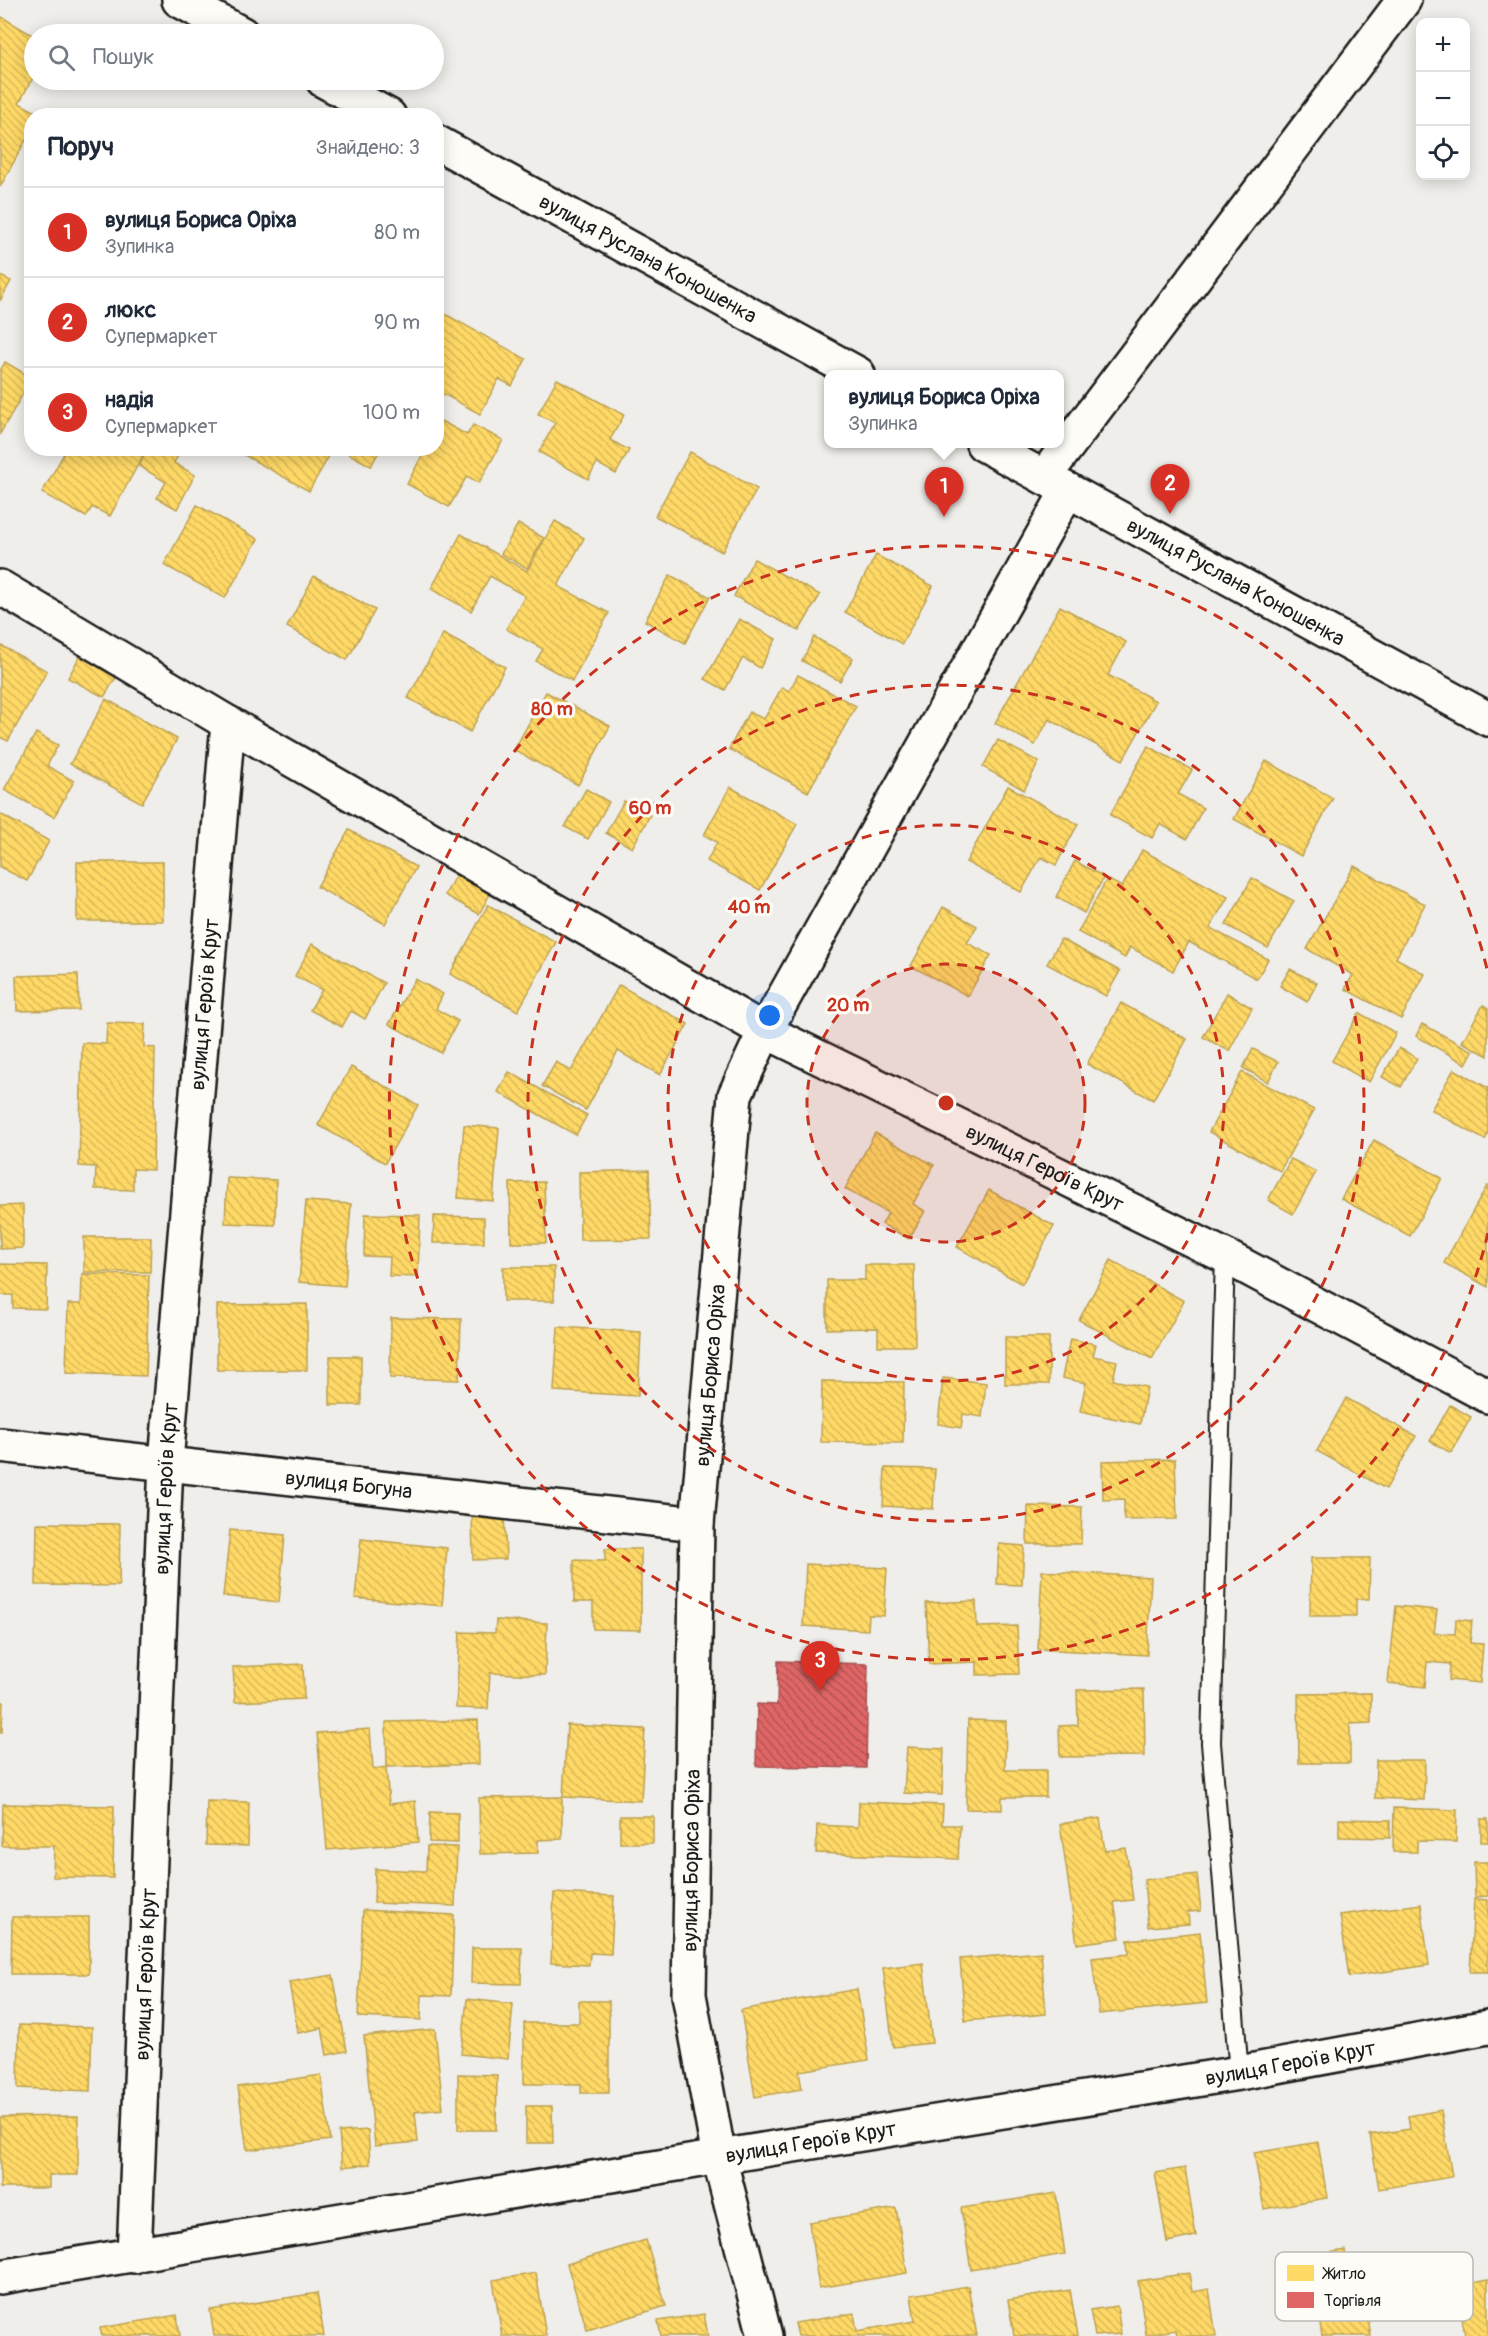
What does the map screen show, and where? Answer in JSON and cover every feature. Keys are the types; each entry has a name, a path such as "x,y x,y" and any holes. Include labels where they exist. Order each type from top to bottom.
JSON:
{"street":[{"path":"179,0 223,24"},
{"name":"вулиця Бориса Оріха","path":"765,2336 718,2157 689,1995 697,1524 735,1095 765,1030 1056,483 1404,0"},
{"path":"341,90 374,108"},
{"name":"вулиця Руслана Коношенка","path":"444,146 849,370"},
{"name":"вулиця Руслана Коношенка","path":"990,448 1488,719"},
{"name":"вулиця Героїв Крут","path":"0,587 228,723 765,1030 1225,1256 1488,1396"},
{"name":"вулиця Героїв Крут","path":"134,2256 166,1462 228,723"},
{"name":"вулиця Богуна","path":"0,1445 166,1462 697,1524"},
{"name":"вулиця Героїв Крут","path":"0,2277 1239,2073 1488,2027"}],"lane":[{"path":"1225,1256 1211,1743 1239,2073"}],"building: Житло":[{"path":"0,16 24,30 24,90 26,90 19,103 29,108 24,108 24,144 0,187"},
{"path":"0,276 11,281 0,301"},
{"path":"444,313 526,359 512,386 499,379 480,414 444,394"},
{"path":"5,362 24,373 24,392 0,434 0,371"},
{"path":"557,379 624,415 610,440 629,450 616,474 597,463 588,479 539,452 555,423 538,414"},
{"path":"444,423 467,435 473,425 503,440 479,483 467,476 449,507 407,484 422,456 444,456"},
{"path":"690,452 757,489 722,552 655,516"},
{"path":"63,456 143,456 110,516 92,507 86,517 42,493"},
{"path":"144,456 178,456 174,463 195,475 177,509 157,498 166,482 139,466"},
{"path":"246,456 329,456 309,491"},
{"path":"353,456 377,456 371,466"},
{"path":"197,505 258,539 225,598 164,565"},
{"path":"555,521 584,538 558,586 609,613 572,681 536,661 543,649 506,629 525,596 490,576 471,611 431,589 461,534 527,571"},
{"path":"518,524 544,538 527,568 501,554"},
{"path":"876,555 933,586 902,644 845,612"},
{"path":"754,559 820,595 799,631 734,596"},
{"path":"670,575 710,597 685,643 645,621"},
{"path":"314,576 375,610 347,660 287,627"},
{"path":"1060,606 1126,642 1108,675 1156,701 1123,760 1049,719 1035,745 995,723"},
{"path":"739,619 776,639 760,668 743,658 725,690 705,679"},
{"path":"443,634 505,667 470,732 408,698"},
{"path":"814,637 853,658 840,681 802,661"},
{"path":"0,645 47,671 8,741 0,737"},
{"path":"81,654 118,674 104,697 68,678"},
{"path":"798,675 856,706 808,792 729,749 749,712 764,719 782,687 789,691"},
{"path":"546,692 610,726 578,785 514,750"},
{"path":"106,699 177,739 142,803 70,764"},
{"path":"36,733 58,745 47,766 74,781 54,817 4,790"},
{"path":"998,740 1039,762 1024,790 983,767"},
{"path":"1148,746 1192,770 1178,794 1203,808 1187,839 1160,824 1152,838 1110,815"},
{"path":"1266,761 1333,798 1301,856 1234,819"},
{"path":"1008,786 1078,824 1056,865 1041,857 1021,892 966,862"},
{"path":"730,787 797,824 760,890 707,861 717,842 704,835"},
{"path":"586,789 609,802 588,839 565,827"},
{"path":"624,801 650,815 632,848 606,833"},
{"path":"0,814 49,841 27,881 0,867"},
{"path":"349,830 416,867 385,924 317,887"},
{"path":"1142,850 1228,897 1210,928 1268,959 1257,979 1189,942 1173,971 1130,947 1125,958 1078,932 1107,879 1122,887"},
{"path":"464,859 499,878 479,914 445,895"},
{"path":"1075,861 1104,877 1084,913 1056,897"},
{"path":"77,862 163,862 163,921 77,921"},
{"path":"1354,866 1425,904 1396,958 1425,974 1401,1019 1345,989 1353,975 1307,949"},
{"path":"1252,878 1294,901 1268,948 1226,925"},
{"path":"488,905 556,942 518,1011 450,974"},
{"path":"943,907 977,926 967,943 991,955 968,996 911,966"},
{"path":"1061,939 1120,971 1106,996 1047,964"},
{"path":"312,944 384,983 365,1019 351,1011 342,1027 310,1010 322,990 295,976"},
{"path":"1290,969 1317,983 1307,1002 1280,986"},
{"path":"78,974 79,1010 17,1011 16,976"},
{"path":"415,979 443,994 436,1009 458,1021 441,1053 389,1024"},
{"path":"619,985 688,1024 660,1075 618,1051 586,1110 542,1086 556,1062 571,1071"},
{"path":"1227,993 1252,1008 1229,1051 1203,1037"},
{"path":"1121,1003 1187,1039 1153,1100 1087,1064"},
{"path":"1483,1005 1488,1008 1488,1056 1462,1042"},
{"path":"1359,1013 1396,1033 1369,1082 1332,1061"},
{"path":"107,1023 145,1024 144,1047 155,1048 153,1170 133,1169 133,1190 95,1189 96,1167 79,1166 82,1043 106,1044"},
{"path":"1422,1024 1473,1051 1466,1064 1416,1036"},
{"path":"1399,1048 1417,1058 1401,1087 1382,1077"},
{"path":"1253,1049 1278,1062 1268,1082 1243,1068"},
{"path":"351,1067 418,1105 385,1163 318,1125"},
{"path":"1454,1069 1488,1088 1488,1134 1485,1140 1431,1110"},
{"path":"509,1072 587,1115 576,1135 498,1092"},
{"path":"1242,1072 1314,1110 1280,1171 1209,1132"},
{"path":"464,1125 499,1128 493,1201 458,1198"},
{"path":"875,1133 934,1165 913,1204 925,1211 909,1239 882,1224 888,1213 845,1189"},
{"path":"1374,1140 1442,1178 1410,1236 1341,1199"},
{"path":"1291,1159 1316,1172 1293,1214 1268,1200"},
{"path":"649,1170 651,1239 580,1240 579,1172"},
{"path":"227,1178 276,1180 275,1225 225,1223"},
{"path":"544,1182 546,1243 511,1243 510,1183"},
{"path":"1488,1186 1488,1287 1444,1263"},
{"path":"989,1190 1054,1226 1022,1284 957,1247"},
{"path":"306,1201 351,1204 345,1286 299,1282"},
{"path":"23,1205 23,1248 0,1249 0,1206"},
{"path":"365,1214 420,1215 418,1277 389,1276 390,1257 364,1256"},
{"path":"434,1216 484,1217 484,1243 433,1243"},
{"path":"84,1237 151,1237 150,1272 84,1272"},
{"path":"1111,1260 1184,1301 1152,1359 1079,1320"},
{"path":"0,1264 47,1265 46,1309 13,1308 13,1295 0,1295"},
{"path":"865,1265 914,1265 915,1346 878,1346 878,1328 827,1329 827,1280 865,1280"},
{"path":"503,1267 554,1267 554,1301 503,1301"},
{"path":"82,1274 149,1275 146,1376 66,1373 68,1304 81,1304"},
{"path":"307,1304 307,1370 217,1370 217,1305"},
{"path":"391,1318 461,1319 459,1380 390,1378"},
{"path":"558,1327 641,1332 638,1396 554,1391"},
{"path":"1005,1337 1049,1337 1049,1384 1005,1384"},
{"path":"1070,1339 1096,1344 1093,1356 1117,1361 1113,1380 1147,1387 1140,1424 1080,1411 1086,1383 1062,1378"},
{"path":"330,1356 361,1356 361,1405 330,1405"},
{"path":"943,1378 986,1383 982,1417 963,1414 961,1428 938,1424"},
{"path":"822,1381 904,1382 903,1443 821,1442"},
{"path":"1346,1398 1416,1436 1386,1489 1317,1451"},
{"path":"1450,1405 1471,1417 1451,1453 1430,1441"},
{"path":"1175,1459 1177,1519 1124,1520 1124,1499 1103,1500 1102,1461"},
{"path":"885,1468 935,1469 933,1509 883,1506"},
{"path":"1028,1506 1082,1507 1081,1544 1027,1544"},
{"path":"472,1513 504,1513 506,1559 473,1560"},
{"path":"37,1523 120,1524 119,1586 36,1585"},
{"path":"230,1530 285,1535 279,1602 223,1596"},
{"path":"361,1539 447,1548 442,1606 355,1598"},
{"path":"999,1544 1024,1546 1022,1585 997,1584"},
{"path":"605,1549 641,1549 641,1630 593,1629 593,1602 574,1602 574,1560 605,1561"},
{"path":"1311,1558 1370,1558 1369,1599 1356,1599 1356,1616 1310,1616"},
{"path":"806,1564 887,1568 884,1616 869,1615 868,1630 803,1626"},
{"path":"1042,1571 1151,1577 1147,1655 1038,1649"},
{"path":"976,1601 977,1627 1017,1626 1019,1674 977,1675 977,1662 929,1664 926,1603"},
{"path":"1396,1606 1437,1610 1434,1633 1455,1634 1456,1619 1472,1621 1470,1643 1483,1644 1480,1683 1449,1680 1450,1664 1427,1662 1425,1687 1388,1683"},
{"path":"496,1620 547,1623 545,1675 490,1673 488,1709 456,1708 460,1632 495,1633"},
{"path":"303,1664 304,1699 235,1702 233,1667"},
{"path":"1144,1689 1145,1756 1060,1757 1059,1726 1078,1725 1077,1690"},
{"path":"1371,1693 1371,1723 1350,1724 1350,1763 1299,1763 1298,1694"},
{"path":"0,1701 3,1702 2,1732 0,1732"},
{"path":"478,1720 479,1764 387,1767 386,1722"},
{"path":"968,1720 1006,1721 1005,1770 1046,1770 1046,1797 1002,1797 1002,1810 966,1809"},
{"path":"567,1725 645,1729 641,1801 563,1797"},
{"path":"370,1729 373,1769 386,1767 389,1804 415,1801 418,1842 327,1850 317,1733"},
{"path":"907,1747 944,1749 942,1795 904,1793"},
{"path":"1376,1760 1425,1760 1424,1800 1375,1798"},
{"path":"562,1797 562,1839 538,1840 538,1853 480,1854 479,1798"},
{"path":"207,1801 249,1802 248,1846 206,1845"},
{"path":"859,1802 943,1805 942,1825 960,1825 958,1859 816,1853 817,1825 858,1827"},
{"path":"3,1804 114,1806 113,1878 53,1877 54,1846 2,1846"},
{"path":"1394,1808 1457,1810 1456,1842 1417,1841 1417,1852 1393,1852"},
{"path":"430,1812 458,1813 458,1843 429,1842"},
{"path":"620,1816 653,1816 653,1843 620,1843"},
{"path":"1100,1818 1105,1851 1126,1848 1133,1900 1114,1902 1120,1938 1077,1944 1060,1824"},
{"path":"1339,1819 1390,1820 1390,1838 1339,1837"},
{"path":"1481,1819 1488,1819 1488,1842 1481,1842"},
{"path":"427,1846 457,1847 455,1906 374,1903 375,1869 426,1871"},
{"path":"1474,1862 1488,1862 1488,1896 1475,1897"},
{"path":"1197,1874 1201,1911 1188,1912 1189,1924 1148,1927 1144,1880"},
{"path":"554,1893 614,1896 611,1954 590,1953 589,1965 551,1963"},
{"path":"1474,1899 1488,1900 1488,1972 1470,1972"},
{"path":"1421,1904 1429,1965 1349,1977 1340,1915"},
{"path":"363,1910 454,1915 451,1996 422,1995 421,2020 358,2017"},
{"path":"12,1917 89,1917 89,1974 11,1974"},
{"path":"1200,1932 1207,2003 1099,2014 1092,1958 1129,1954 1128,1940"},
{"path":"472,1948 522,1948 521,1984 471,1983"},
{"path":"1041,1952 1046,2014 965,2021 960,1959"},
{"path":"923,1963 932,2043 893,2047 883,1968"},
{"path":"333,1975 347,2051 327,2055 322,2028 298,2033 289,1982"},
{"path":"857,1989 869,2060 799,2071 802,2089 755,2097 741,2010"},
{"path":"467,1999 513,2004 508,2059 461,2054"},
{"path":"579,2001 609,2001 609,2093 581,2093 581,2084 524,2084 524,2023 579,2023"},
{"path":"19,2025 92,2027 90,2091 18,2088"},
{"path":"435,2029 443,2109 415,2112 418,2142 375,2146 364,2036"},
{"path":"458,2074 497,2075 496,2130 458,2130"},
{"path":"321,2075 330,2140 247,2150 238,2087"},
{"path":"526,2106 552,2106 553,2143 526,2143"},
{"path":"1441,2110 1452,2177 1379,2189 1370,2135 1410,2129 1408,2116"},
{"path":"78,2116 78,2175 49,2175 49,2188 0,2188 0,2117"},
{"path":"368,2130 370,2164 342,2167 339,2132"},
{"path":"1318,2142 1327,2198 1264,2209 1254,2153"},
{"path":"1185,2168 1196,2236 1167,2242 1155,2173"},
{"path":"1056,2193 1065,2254 971,2270 961,2208"},
{"path":"896,2208 907,2273 819,2288 809,2222"},
{"path":"646,2240 666,2306 587,2330 567,2264"},
{"path":"536,2273 546,2336 502,2336 493,2280"},
{"path":"1189,2273 1192,2292 1209,2289 1216,2336 1177,2336 1176,2330 1146,2335 1138,2281"},
{"path":"1488,2280 1488,2336 1465,2336 1463,2321 1473,2321 1473,2283"},
{"path":"968,2286 977,2336 798,2336 795,2323 854,2313 857,2331 915,2321 911,2295"},
{"path":"1070,2290 1078,2336 1014,2336 1008,2300"},
{"path":"317,2293 324,2336 214,2336 210,2310"},
{"path":"1117,2306 1121,2334 1095,2336 1090,2310"},
{"path":"704,2314 708,2336 661,2336 658,2321"},
{"path":"177,2315 180,2336 102,2336 100,2328"},
{"path":"1320,2321 1368,2321 1371,2336 1322,2336"}],"building: Торгівля":[{"path":"778,1661 868,1664 866,1768 756,1766 757,1704 777,1705"}],"place":[{"name":"люкс","path":"1170,514"},
{"name":"вулиця Бориса Оріха","path":"944,517"},
{"name":"надія","path":"820,1691"}]}
